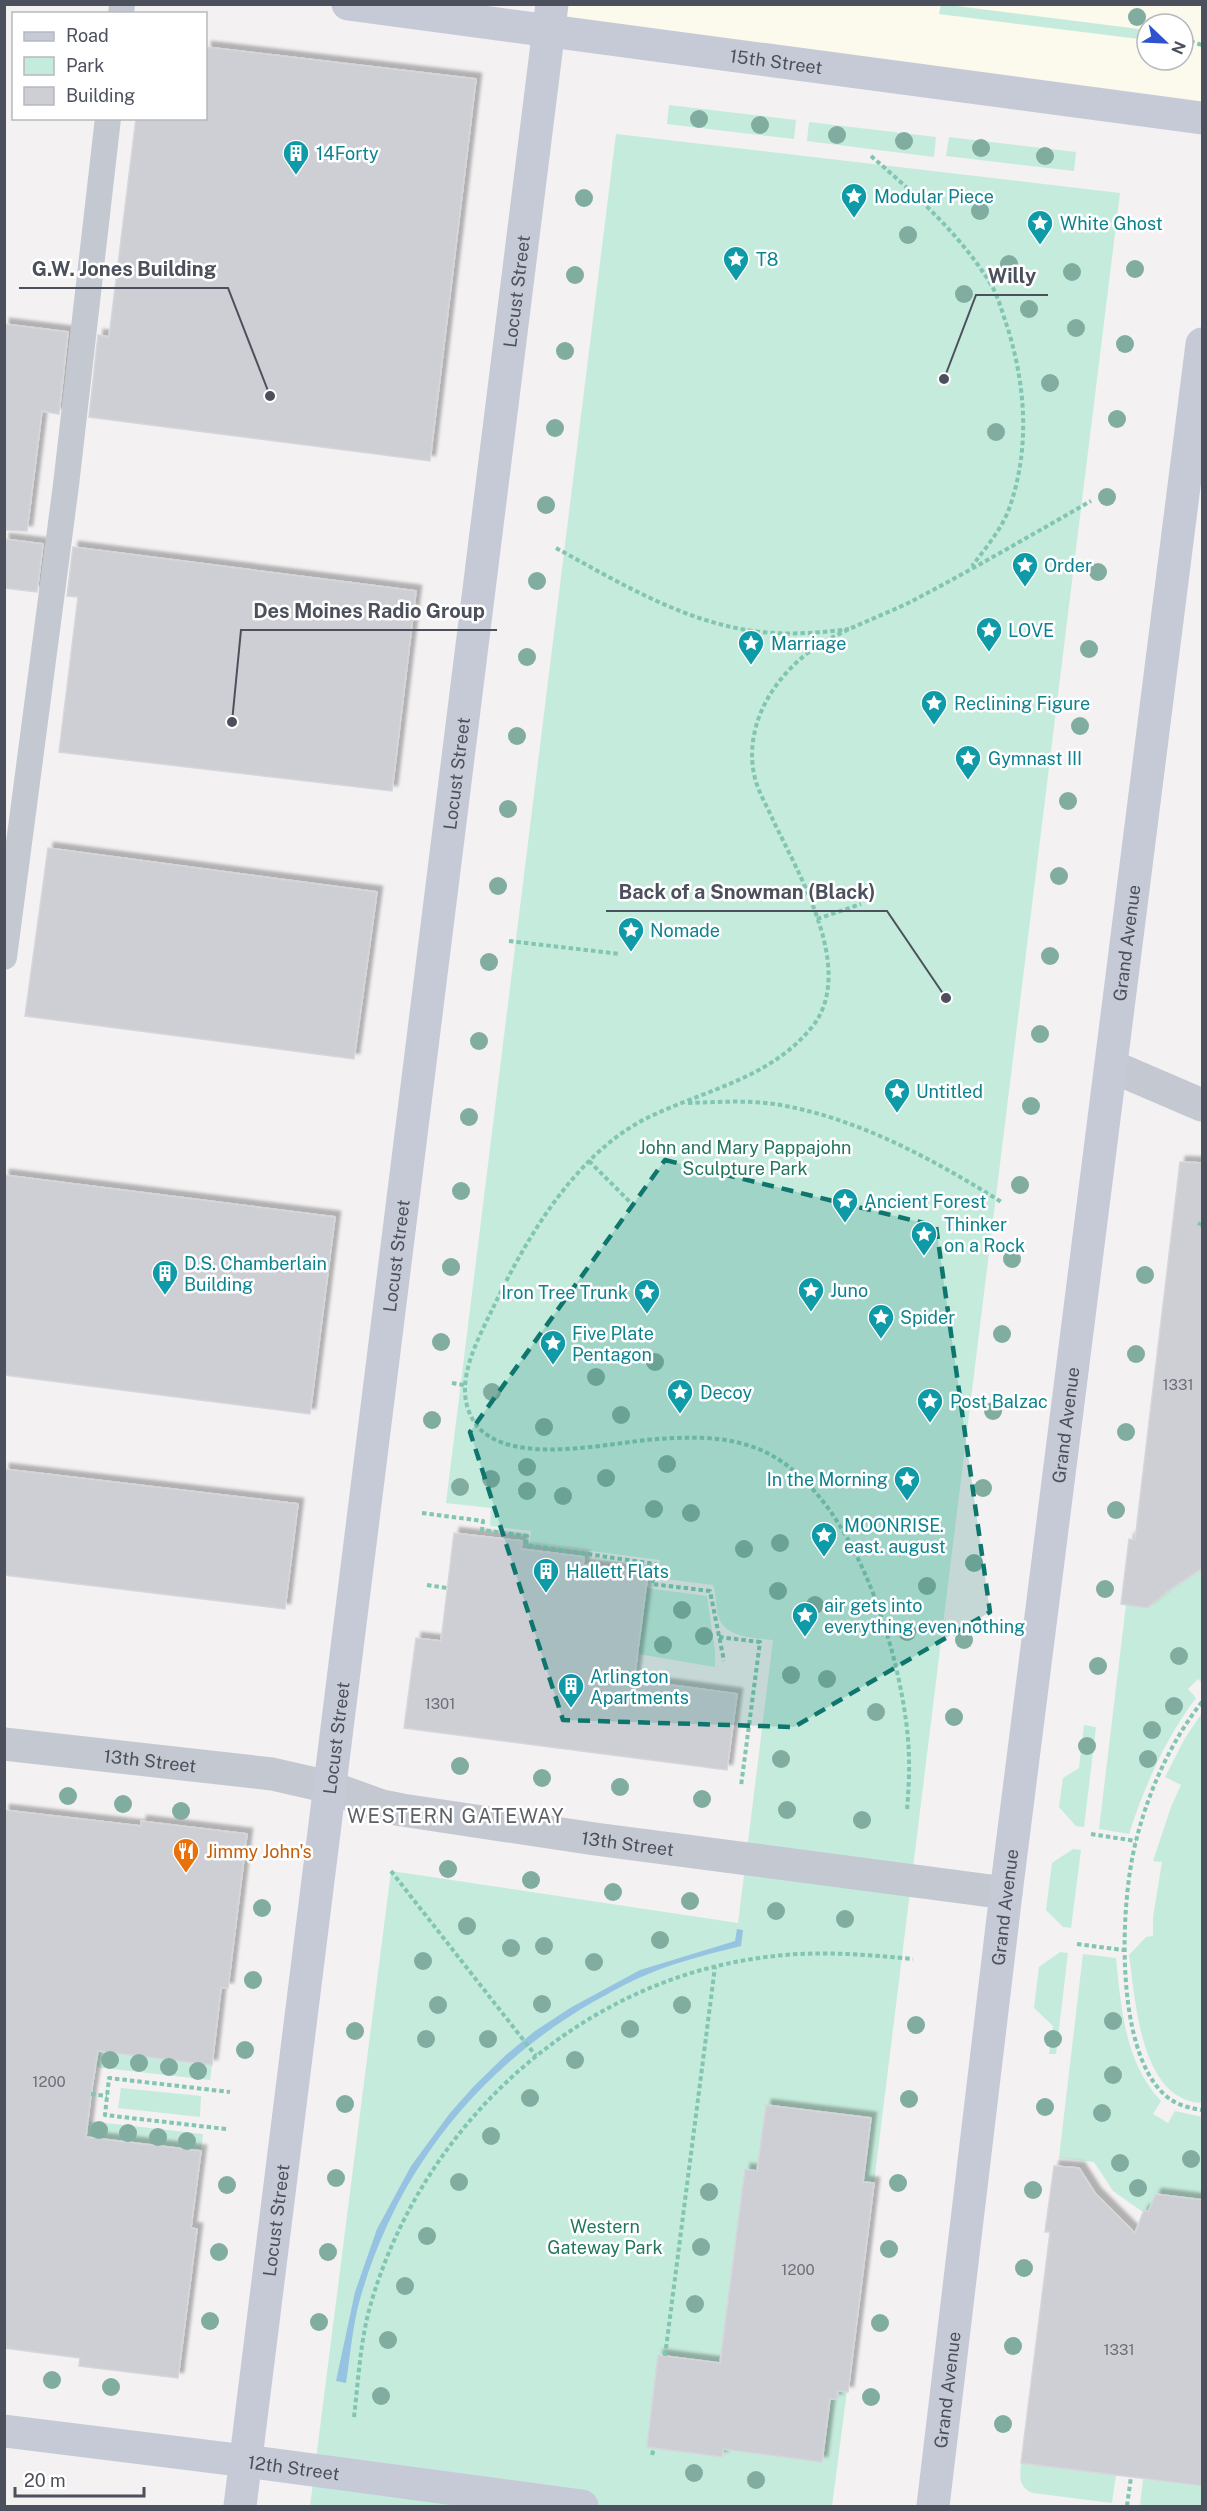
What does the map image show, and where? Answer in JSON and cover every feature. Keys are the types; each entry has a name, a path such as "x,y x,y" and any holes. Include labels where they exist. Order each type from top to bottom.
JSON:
{"main road":[{"name":"15th Street","path":"348,4 550,18 1203,118"},
{"name":"Locust Street","path":"240,2506 550,18"},
{"name":"Grand Avenue","path":"933,2506 1006,1893 1203,344"},
{"name":"12th Street","path":"4,2431 582,2506"}],"street":[{"path":"1111,1066 1203,1104"},
{"name":"13th Street","path":"4,1744 272,1774 329,1787 382,1806 424,1813 607,1841 1006,1893"}],"lane":[{"path":"4,957 66,485 108,120"}],"path":[{"path":"870,156 918,196 968,252 992,288 1013,346 1024,412 1020,468 1009,510 993,538 970,569"},
{"path":"907,1809 908,1738 891,1645 868,1582 838,1522 794,1470 760,1449 743,1443 722,1440 661,1439 560,1449 524,1447 505,1443 486,1435 475,1425 466,1408 465,1385 470,1363 484,1325 505,1281 528,1241 556,1200 589,1161 611,1140 641,1120 731,1084 770,1064 796,1043 820,1016 827,999 828,957 805,889 754,779 751,749 756,721 773,689 794,664 817,647 913,601 1091,501"},
{"path":"556,548 682,612 721,624 760,632 807,634 852,629"},
{"path":"817,919 861,904"},
{"path":"508,941 620,954"},
{"path":"684,1103 772,1104 819,1114 911,1150 946,1168 1003,1203"},
{"path":"589,1161 632,1204"},
{"path":"452,1383 465,1385"},
{"path":"422,1513 483,1521 482,1530 527,1536 526,1545 655,1564 652,1584 710,1591 724,1661"},
{"path":"427,1585 447,1588"},
{"path":"719,1637 760,1642 741,1786"},
{"path":"1203,1702 1188,1720 1173,1745 1148,1803 1136,1841 1126,1904 1123,1950 1133,2026 1142,2061 1164,2094 1175,2103 1203,2110"},
{"path":"1091,1834 1136,1841"},
{"path":"391,1871 536,2055"},
{"path":"1077,1944 1123,1950"},
{"path":"354,2417 368,2315 395,2237 428,2176 446,2150 493,2095 536,2055 580,2025 648,1988 692,1972 756,1958 789,1954 842,1952 913,1959"},
{"path":"665,2356 715,1967"},
{"path":"226,2129 105,2115 107,2096 109,2078 230,2092"},
{"path":"92,2094 107,2096"},
{"path":"652,2455 654,2448"},
{"path":"1127,2506 1131,2477"}],"highlighted area":[{"path":"665,1160 936,1226 990,1612 794,1727 563,1720 470,1432"}],"shaded area":[{"path":"552,4 1202,5 1202,118 549,31"}],"green space":[{"path":"941,4 1135,28 1135,38 939,14"},
{"path":"669,105 796,120 794,139 667,124"},
{"path":"809,122 936,137 934,157 807,141"},
{"name":"Western Gateway Park","path":"616,134 1120,193 874,2183 832,2506 310,2506 391,1871 738,1923 773,1640 742,1636 728,1630 719,1618 713,1585 658,1578 660,1560 530,1543 531,1531 490,1526 491,1508 446,1503"},
{"path":"949,137 1076,152 1074,171 946,156"},
{"path":"1202,1570 1202,1683 1198,1679 1188,1689 1196,1698 1157,1763 1129,1834 1099,1829 1126,1605 1147,1608 1169,1590"},
{"path":"646,1588 707,1596 715,1667 638,1654"},
{"path":"1202,1713 1202,2103 1181,2098 1165,2085 1154,2067 1145,2046 1139,2022 1129,1955 1146,1937 1153,1936 1153,1917 1162,1862 1153,1861 1181,1785 1165,1777 1185,1738"},
{"path":"1084,1725 1096,1727 1084,1827 1076,1826 1059,1807 1063,1778 1079,1768"},
{"path":"1073,1849 1081,1850 1071,1928 1063,1927 1046,1910 1052,1863"},
{"path":"1060,1952 1068,1953 1056,2054 1049,2054 1053,2026 1034,2008 1039,1967"},
{"path":"1083,1954 1116,1958 1123,2015 1132,2052 1139,2070 1161,2101 1153,2114 1168,2123 1175,2111 1202,2117 1202,2200 1183,2199 1157,2193 1148,2212 1144,2210 1143,2212 1113,2191 1094,2162 1059,2158"},
{"path":"98,2051 212,2065 210,2080 95,2067"},
{"path":"121,2088 201,2096 200,2117 118,2108"},
{"path":"88,2121 203,2134 201,2151 86,2137"},
{"path":"1021,2463 1116,2475 1112,2503 1028,2491 1022,2485 1020,2477"},
{"path":"1143,2479 1202,2486 1202,2506 1140,2506"}],"water":[{"path":"737,1929 743,1930 741,1946 657,1970 593,2002 553,2028 515,2057 450,2123 423,2161 399,2201 379,2244 360,2300 346,2383 336,2381 355,2292 377,2229 411,2166 450,2113 507,2054 535,2031 570,2008 640,1970 735,1941"}],"building":[{"name":"14Forty","path":"207,47 476,79 430,461 89,417 98,335 109,337 136,120 207,120"},
{"path":"4,324 68,332 59,414 42,411 27,531 4,530"},
{"path":"4,539 43,544 37,592 4,588"},
{"path":"73,547 416,591 392,791 59,752 78,597 67,596"},
{"path":"48,848 377,892 354,1059 25,1016"},
{"path":"1180,1162 1203,1163 1203,1568 1169,1590 1147,1608 1121,1604 1129,1539 1135,1540"},
{"name":"D.S. Chamberlain Building","path":"4,1175 335,1217 310,1414 4,1375"},
{"path":"4,1469 298,1504 285,1609 4,1575"},
{"path":"454,1533 522,1541 521,1549 584,1557 583,1565 648,1573 634,1680 737,1694 727,1770 404,1728 416,1638 441,1641"},
{"path":"4,1810 141,1826 141,1821 247,1834 228,1988 221,1988 212,2065 98,2051 91,2094 86,2137 201,2151 191,2228 197,2229 178,2378 79,2366 80,2358 4,2348"},
{"path":"766,2105 871,2118 863,2182 874,2183 848,2392 838,2391 837,2399 830,2399 822,2462 723,2449 722,2457 647,2447 658,2355 720,2363 745,2169 757,2171"},
{"path":"1054,2166 1079,2168 1095,2193 1135,2233 1144,2210 1148,2212 1156,2194 1203,2200 1203,2486 1021,2463 1050,2232 1045,2232"}],"place":[{"name":"14Forty","path":"296,176"},
{"name":"Modular Piece","path":"854,219"},
{"name":"White Ghost","path":"1040,246"},
{"name":"T8","path":"736,282"},
{"name":"Willy","path":"944,379"},
{"name":"G.W. Jones Building","path":"270,396"},
{"name":"Order","path":"1025,588"},
{"name":"LOVE","path":"989,653"},
{"name":"Marriage","path":"751,666"},
{"name":"Des Moines Radio Group","path":"232,722"},
{"name":"Reclining Figure","path":"934,726"},
{"name":"Gymnast III","path":"968,781"},
{"name":"Nomade","path":"631,953"},
{"name":"Back of a Snowman (Black)","path":"946,998"},
{"name":"Untitled","path":"897,1114"},
{"name":"Ancient Forest","path":"845,1224"},
{"name":"Thinker on a Rock","path":"924,1257"},
{"name":"D.S. Chamberlain Building","path":"165,1296"},
{"name":"Juno","path":"811,1313"},
{"name":"Iron Tree Trunk","path":"647,1315"},
{"name":"Spider","path":"881,1340"},
{"name":"Five Plate Pentagon","path":"553,1366"},
{"name":"Decoy","path":"680,1415"},
{"name":"Post Balzac","path":"930,1424"},
{"name":"In the Morning","path":"907,1502"},
{"name":"MOONRISE. east. august","path":"824,1558"},
{"name":"Hallett Flats","path":"546,1594"},
{"name":"air gets into everything even nothing","path":"805,1638"},
{"name":"Arlington Apartments","path":"571,1709"},
{"name":"Jimmy John's","path":"186,1874"}],"district":[{"name":"WESTERN GATEWAY","path":"456,1816"}],"park label":[{"name":"John and Mary Pappajohn Sculpture Park","path":"745,1157"}]}
